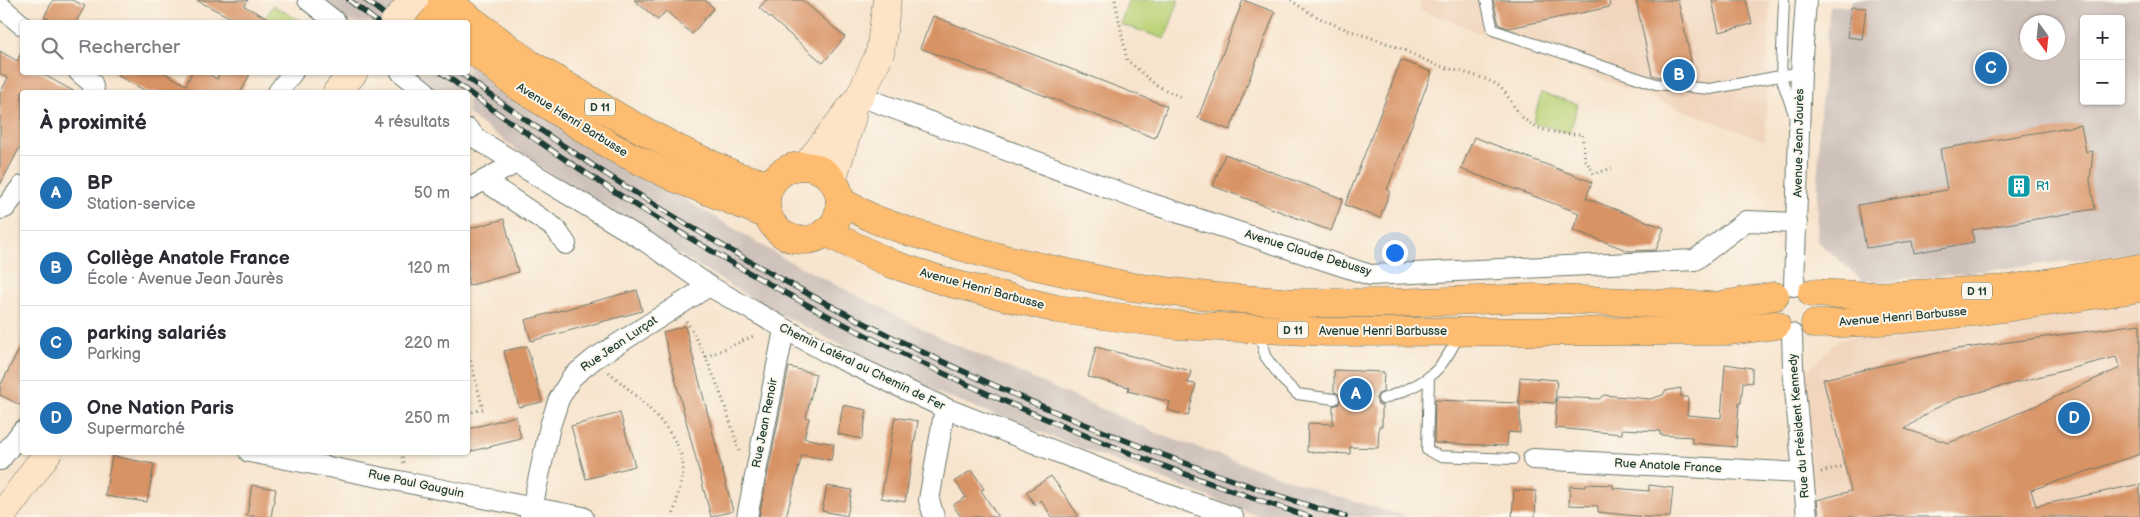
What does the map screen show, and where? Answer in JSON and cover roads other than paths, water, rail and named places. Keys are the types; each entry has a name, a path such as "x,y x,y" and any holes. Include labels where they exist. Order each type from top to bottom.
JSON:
{"main road":[{"path":"397,20 412,0 435,20"},
{"name":"Avenue Henri Barbusse","path":"445,0 530,64 620,118 680,150 729,172 770,185"},
{"path":"806,166 857,100 880,53 887,0"},
{"name":"Avenue Henri Barbusse","path":"470,48 518,86 614,148 675,178 768,215"},
{"path":"836,190 816,168 796,166 777,176 770,185 766,204 768,215 781,233 803,240 814,238 825,232 833,224 838,213 836,190 857,100"},
{"name":"Avenue Henri Barbusse","path":"836,190 874,219 913,233 1005,259 1132,287 1216,297 1296,303 1395,304 1535,298 1716,306 1794,292 1876,296 2009,289 2140,268"},
{"name":"Avenue Henri Barbusse","path":"825,232 901,266 950,282 1057,309 1177,324 1328,332 1728,331 1794,328 1864,323 2041,303 2140,288"},
{"path":"1794,292 1816,298 1820,311 1794,328 1771,311 1794,292"},
{"path":"0,490 33,455"},
{"path":"0,517 46,455"}],"street":[{"path":"308,0 331,20"},
{"name":"Avenue Jean Jaurès","path":"1794,292 1801,72 1806,0"},
{"path":"0,6 20,23"},
{"path":"83,75 92,83 94,90"},
{"path":"280,90 291,75"},
{"path":"405,75 424,90"},
{"name":"Avenue Claude Debussy","path":"857,100 1143,201 1370,275 1695,260 1746,222 1797,223"},
{"name":"Chemin Latéral au Chemin de Fer","path":"470,131 477,139 645,241 782,337 830,354 945,408 1149,488 1233,517"},
{"path":"476,185 516,163"},
{"path":"476,185 556,228 566,244"},
{"path":"0,209 5,208 20,189"},
{"name":"Rue Jean Lurçat","path":"531,513 550,426 559,399 572,377 594,359 676,305 709,286"},
{"name":"Rue du Président Kennedy","path":"1794,328 1808,474 1807,517"},
{"name":"Rue Jean Renoir","path":"747,517 782,337"},
{"path":"934,517 930,500 945,408"},
{"path":"0,460 20,434"},
{"name":"Rue Paul Gauguin","path":"282,455 347,461 531,513 583,517"},
{"name":"Rue Anatole France","path":"1523,459 1808,474"}],"lane":[{"path":"1486,0 1493,30 1656,84 1710,89 1801,72"},
{"path":"1784,0 1781,77 1800,131"},
{"path":"1258,328 1265,356 1282,379 1297,394 1334,399"},
{"path":"1383,399 1409,389 1429,378 1448,357 1460,331"},
{"path":"1429,378 1427,450 1438,456 1523,459"}],"railway":[{"path":"349,0 374,20"},
{"path":"366,0 391,20"},
{"path":"445,75 466,90"},
{"path":"463,75 561,145 666,212 774,275 883,333 995,386 1110,434 1226,478 1345,517"},
{"path":"470,93 542,144 644,211 750,273 857,331 967,384 1079,433 1193,477 1310,517"}],"place":[{"name":"parking salariés","path":"1991,68"},
{"name":"Collège Anatole France","path":"1679,75"},
{"name":"R1","path":"2019,186"},
{"name":"BP","path":"1356,394"},
{"name":"One Nation Paris","path":"2074,418"}]}
